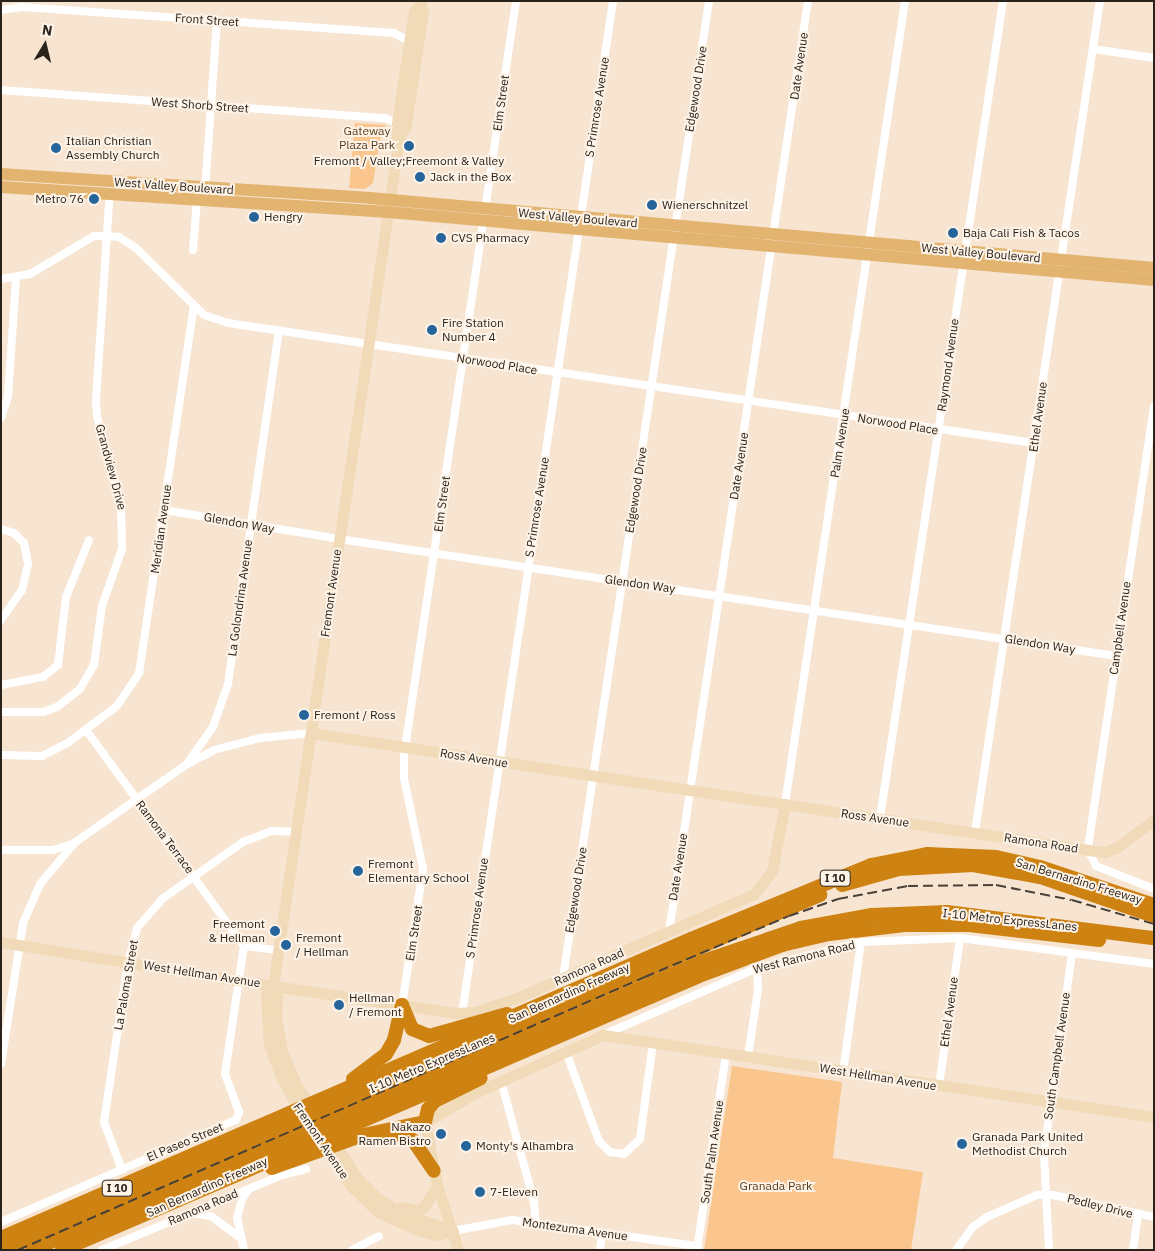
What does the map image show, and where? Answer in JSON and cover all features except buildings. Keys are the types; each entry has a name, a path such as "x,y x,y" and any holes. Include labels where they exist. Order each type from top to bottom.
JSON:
{"highway":[{"name":"San Bernardino Freeway","path":"321,1103 532,1009 845,874 907,856 953,854 1011,860 1154,905"},
{"name":"I-10 Metro ExpressLanes","path":"32,1250 306,1131 321,1103 849,882 874,875 935,865 973,865 1010,870 1154,916"},
{"name":"I-10 Metro ExpressLanes","path":"2,1250 208,1161 306,1131 336,1132 412,1086 731,950 801,928 860,916 947,912 1154,938"},
{"path":"829,934 860,916"},
{"path":"336,1132 749,955 829,934 879,926 969,924 1154,948"},
{"path":"402,1005 412,1028 429,1036 453,1032 488,1017 532,1009"},
{"path":"321,1103 386,1054 394,1040 402,1005"},
{"path":"379,1131 425,1122 428,1109 435,1101 612,1013"},
{"path":"412,1086 456,1079"},
{"path":"306,1131 379,1131 401,1133 412,1140 435,1178"},
{"name":"San Bernardino Freeway","path":"62,1250 192,1194 207,1195 306,1131"},
{"name":"I 10","path":"1,1238 234,1138 306,1131"},
{"path":"208,1161 234,1138"}],"main road":[{"name":"West Valley Boulevard","path":"1,174 111,182 202,196"},
{"name":"West Valley Boulevard","path":"1,187 110,195 202,196 389,206 1061,266 1154,280"},
{"name":"West Valley Boulevard","path":"1061,266 1154,268"}],"street":[{"name":"Elm Street","path":"402,1005 423,869 404,778 406,747 516,1"},
{"name":"S Primrose Avenue","path":"462,1014 613,1"},
{"name":"Edgewood Drive","path":"563,978 709,1"},
{"name":"Date Avenue","path":"669,932 808,1"},
{"name":"Palm Avenue","path":"765,883 775,862 785,804 905,1"},
{"name":"Raymond Avenue","path":"880,818 1003,1"},
{"name":"Ethel Avenue","path":"975,832 1100,1"},
{"path":"399,138 397,123 414,11 420,3"},
{"path":"399,138 406,126 423,11 420,3"},
{"name":"Front Street","path":"3,11 22,7 394,33 410,42"},
{"path":"193,250 202,196 217,21"},
{"path":"1093,49 1154,58"},
{"name":"West Shorb Street","path":"1,90 385,118 397,123"},
{"name":"Fremont Avenue","path":"399,138 273,986 277,997 280,1043 291,1074 354,1173 377,1198 402,1213 453,1232"},
{"name":"Grandview Drive","path":"1,712 43,712 57,707 80,689 94,665 102,606 122,549 124,518 98,421 96,400 111,182"},
{"path":"1,280 16,278 42,268 94,236 107,236"},
{"name":"Norwood Place","path":"107,236 119,237 136,248 194,307 214,319 367,345 938,431 1034,443"},
{"path":"1,418 8,396 5,374 16,278"},
{"name":"Meridian Avenue","path":"1,755 42,756 86,730 117,706 139,673 194,307"},
{"name":"La Golondrina Avenue","path":"186,765 200,748 222,707 279,331"},
{"name":"Campbell Avenue","path":"1088,850 1154,406"},
{"name":"Glendon Way","path":"164,510 434,554 1116,656"},
{"path":"1,529 14,533 24,543 28,564 22,590 1,620"},
{"path":"1,685 43,677 58,665 66,598 89,540"},
{"name":"Ramona Terrace","path":"86,730 244,946"},
{"name":"Ross Avenue","path":"1,850 52,850 74,843 138,801 186,765 214,750 238,743 311,733 975,832"},
{"path":"1088,850 1105,852 1116,848 1154,820"},
{"name":"La Paloma Street","path":"122,1170 104,1122 128,962 135,934 146,915 194,876 252,838 272,831 296,832"},
{"name":"Ramona Road","path":"975,832 1088,850 1096,866 1154,889"},
{"path":"1,1064 19,944 36,892 74,843"},
{"name":"Ramona Road","path":"402,1005 462,1014 519,997 742,900 765,883"},
{"name":"Ethel Avenue","path":"938,1086 960,938"},
{"name":"West Ramona Road","path":"425,1122 501,1081 757,968 861,942 960,938 1154,964"},
{"name":"West Hellman Avenue","path":"1,942 402,1005"},
{"path":"843,1072 861,942"},
{"path":"238,980 244,946 278,950"},
{"name":"South Campbell Avenue","path":"1049,1250 1044,1153 1072,953"},
{"path":"748,1057 758,989 757,968"},
{"name":"El Paseo Street","path":"2,1221 122,1170 238,1116 225,1074 238,980"},
{"name":"Fremont Avenue","path":"273,986 266,995 265,1010 273,1058 300,1111 351,1186 371,1207 402,1225 437,1235 453,1232"},
{"name":"West Hellman Avenue","path":"603,1035 1154,1117"},
{"path":"566,1052 599,1141 610,1152 624,1154 640,1139 653,1043"},
{"name":"South Palm Avenue","path":"698,1248 726,1054"},
{"path":"501,1081 534,1202 536,1222"},
{"path":"425,1122 435,1178 458,1250"},
{"name":"Ramona Road","path":"102,1250 251,1187 306,1169"},
{"path":"377,1198 410,1210 420,1209 431,1200 435,1178"},
{"path":"244,1250 239,1238 239,1208 251,1187"},
{"path":"956,1250 964,1237 987,1217 1022,1199 1046,1193"},
{"name":"Pedley Drive","path":"1046,1193 1138,1216 1154,1217"},
{"path":"187,1213 211,1216 239,1238"},
{"path":"1133,1250 1138,1216"},
{"name":"Montezuma Avenue","path":"453,1232 502,1220 536,1222 698,1248"},
{"path":"600,1250 602,1233"},
{"path":"352,1250 379,1236"}],"green space":[{"name":"Gateway Plaza Park","path":"355,123 386,125 380,139 373,183 365,189 349,188"},
{"name":"Granada Park","path":"732,1066 842,1082 833,1158 923,1172 911,1250 704,1250"}],"railway":[{"path":"18,1250 645,977 789,916 838,899 908,886 996,885 1072,900 1154,924"}],"place":[{"name":"Fremont / Valley;Freemont & Valley","path":"409,146"},
{"name":"Italian Christian Assembly Church","path":"56,148"},
{"name":"Jack in the Box","path":"420,177"},
{"name":"Metro 76","path":"94,199"},
{"name":"Wienerschnitzel","path":"652,205"},
{"name":"Hengry","path":"254,217"},
{"name":"Baja Cali Fish & Tacos","path":"953,233"},
{"name":"CVS Pharmacy","path":"441,238"},
{"name":"Fire Station Number 4","path":"432,330"},
{"name":"Fremont / Ross","path":"304,715"},
{"name":"Fremont Elementary School","path":"358,871"},
{"name":"Freemont & Hellman","path":"275,931"},
{"name":"Fremont / Hellman","path":"286,945"},
{"name":"Hellman / Fremont","path":"339,1005"},
{"name":"Nakazo Ramen Bistro","path":"441,1134"},
{"name":"Granada Park United Methodist Church","path":"962,1144"},
{"name":"Monty's Alhambra","path":"466,1146"},
{"name":"7-Eleven","path":"480,1192"}]}
